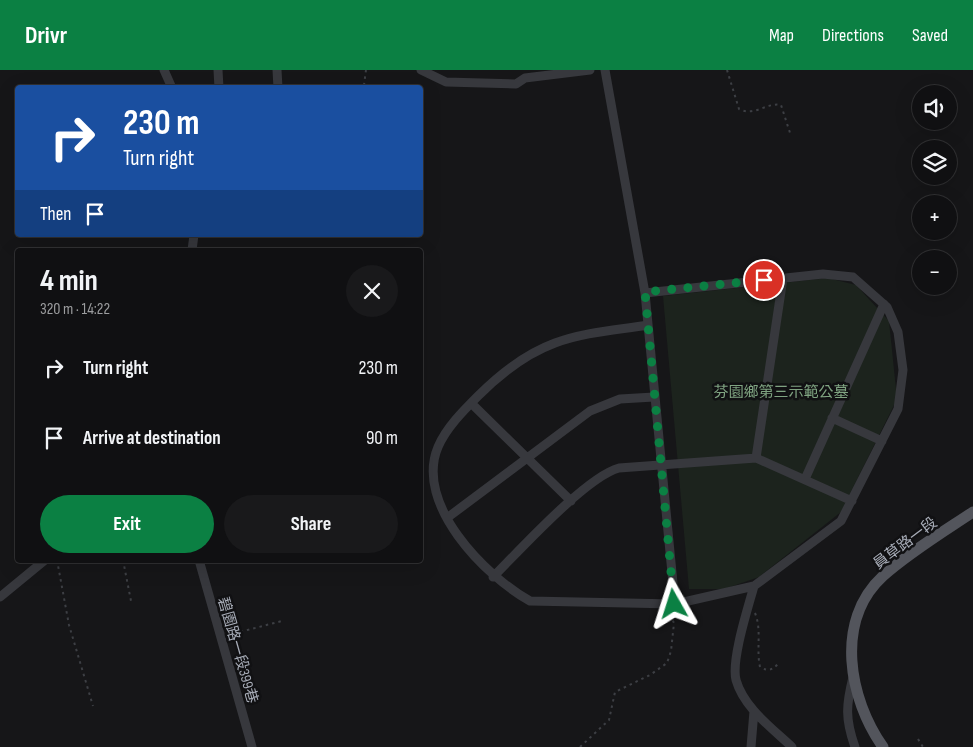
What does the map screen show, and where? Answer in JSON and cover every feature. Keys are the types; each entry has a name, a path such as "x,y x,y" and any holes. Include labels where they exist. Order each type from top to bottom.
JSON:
{"main road":[{"name":"員草路一段","path":"883,747 868,726 855,689 851,664 854,627 868,594 883,577 973,512"}],"street":[{"path":"164,70 171,85"},
{"path":"218,70 219,85"},
{"path":"277,70 278,85"},
{"path":"421,70 446,82 516,84 525,78 590,70"},
{"path":"605,70 645,292 661,464 671,603"},
{"path":"645,292 822,274 853,277 884,304 898,332 903,370 898,409 841,521 754,586 671,603 530,601 509,590 493,576 465,545 447,518 433,483 438,448 451,426 471,403 493,381 519,362 555,343 592,334 648,325"},
{"path":"756,458 783,278"},
{"path":"805,478 884,304"},
{"path":"447,518 590,410 620,400 654,397"},
{"path":"471,403 571,501"},
{"path":"832,418 882,441"},
{"path":"493,576 571,501 603,474 611,470 661,464 756,458 805,478 852,501"},
{"path":"0,597 42,563"},
{"name":"碧園路一段399巷","path":"200,563 252,747"},
{"path":"754,586 736,657 736,678 740,690 754,711 792,747"},
{"path":"853,676 846,705 847,726 855,747"},
{"path":"751,747 754,711"}],"path":[{"path":"364,85 366,70"},
{"path":"727,70 739,109 754,111 762,110 774,104 781,105 791,136"},
{"path":"58,563 69,625 93,706"},
{"path":"124,563 131,601"},
{"path":"750,600 759,622 758,658 760,667 772,670 778,663"},
{"path":"580,747 600,731 609,720 615,692 650,675 667,663 671,651 674,623 671,603"},
{"path":"220,638 282,621"},
{"path":"918,739 923,747"}],"green space":[{"name":"芬園鄉第三示範公墓","path":"828,278 856,285 889,321 897,399 841,512 759,577 724,589 689,589 663,296"}],"route":[{"path":"674,604 645,292 764,280"}]}
